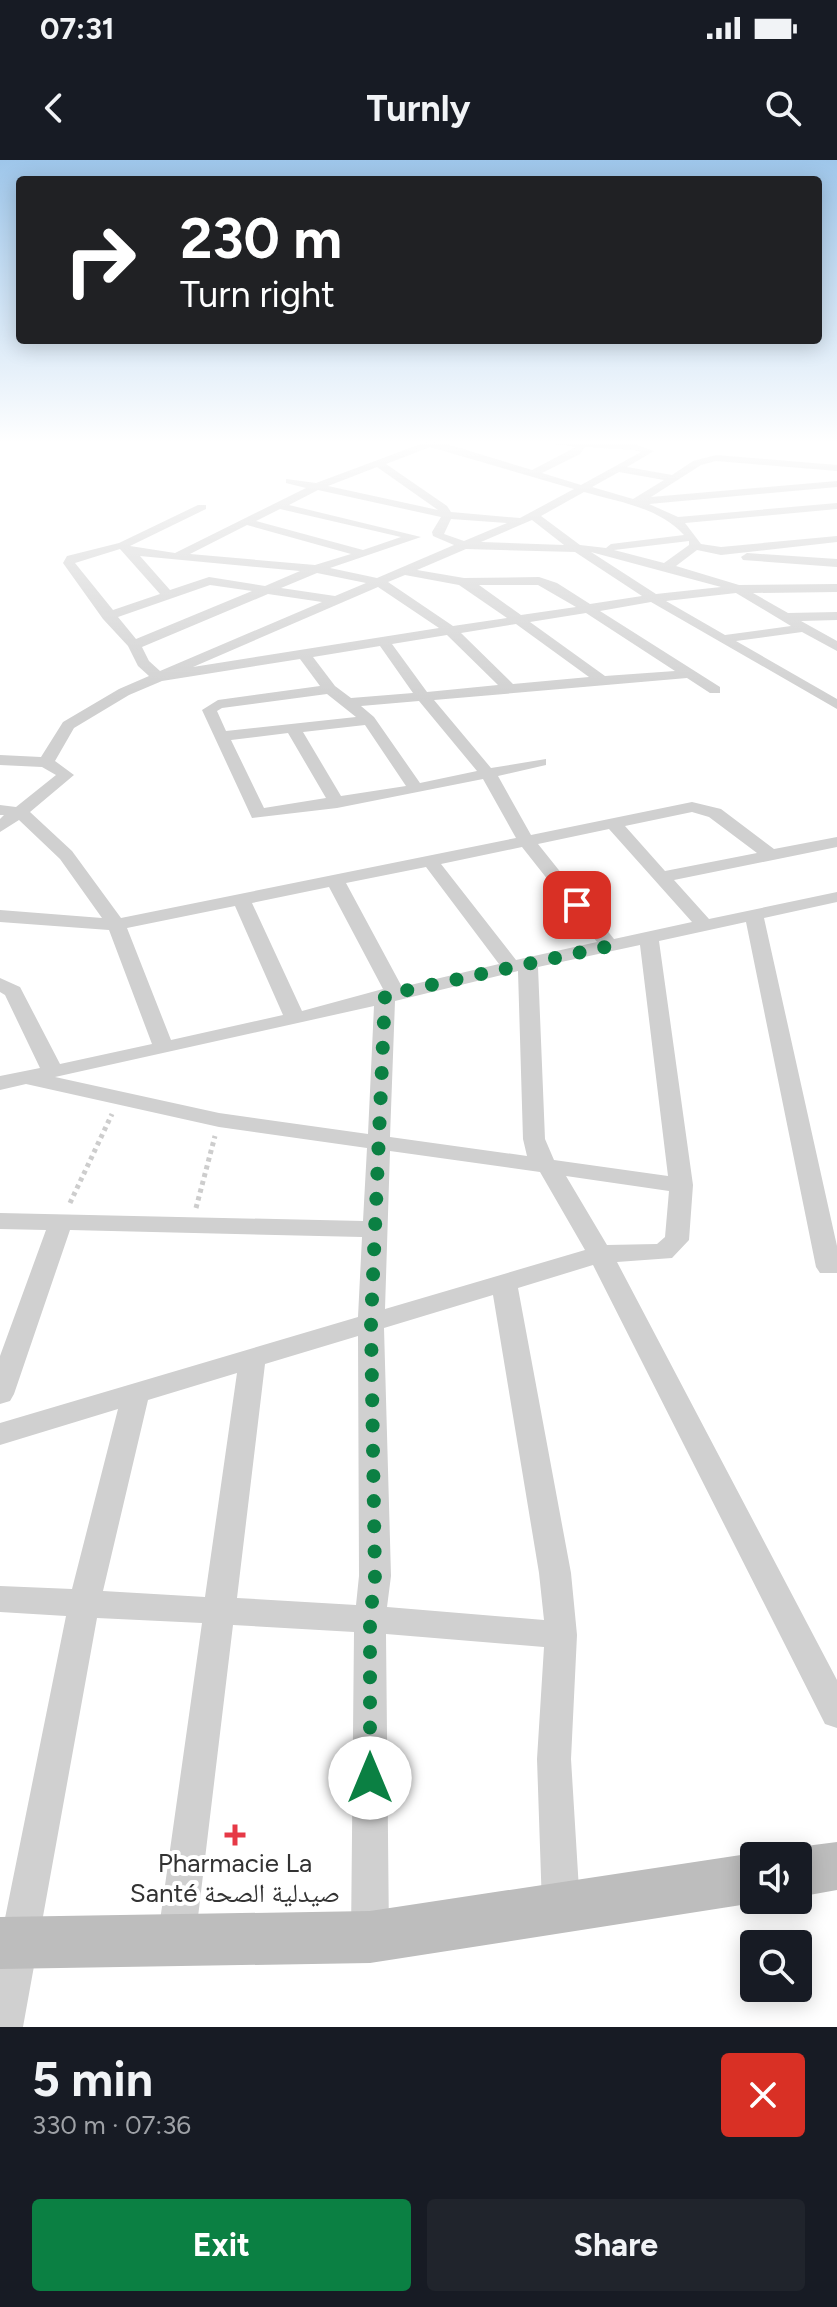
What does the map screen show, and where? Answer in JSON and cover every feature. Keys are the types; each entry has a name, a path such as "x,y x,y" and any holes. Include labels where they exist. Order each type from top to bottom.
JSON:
{"main road":[{"path":"812,1870 837,1866"},
{"path":"10,1943 370,1937 740,1880"}],"street":[{"path":"126,548 161,529"},
{"path":"177,556 232,529"},
{"path":"272,529 367,554"},
{"path":"379,529 413,537 439,536 464,545 596,549 666,567 738,589 837,647"},
{"path":"439,536 440,529"},
{"path":"46,762 68,725 124,692 501,529"},
{"path":"545,529 837,705"},
{"path":"684,529 694,541"},
{"path":"216,537 245,539"},
{"path":"134,645 265,588 413,537"},
{"path":"721,551 837,539"},
{"path":"260,541 333,547"},
{"path":"666,567 694,541"},
{"path":"596,549 694,541 721,551 769,560 837,563"},
{"path":"126,548 168,595"},
{"path":"158,677 143,663 134,645 108,616 69,563 71,559 84,553 126,548 316,569 379,582 450,630 510,689"},
{"path":"405,571 463,582 539,581 553,586 715,690"},
{"path":"152,578 209,581 336,600"},
{"path":"108,616 209,581"},
{"path":"463,582 602,680"},
{"path":"158,677 655,598 738,589 837,588"},
{"path":"782,617 837,616"},
{"path":"725,639 802,628"},
{"path":"383,641 423,696 489,775 527,842 610,946"},
{"path":"302,652 330,689 369,720 416,789"},
{"path":"348,703 686,674"},
{"path":"330,689 218,704 209,713 258,814 416,789 540,762"},
{"path":"221,736 369,720"},
{"path":"293,728 337,803"},
{"path":"0,760 46,762 66,775 0,827"},
{"path":"0,916 116,925 692,807 715,813 771,855"},
{"path":"0,810 20,812 66,855 116,925 163,1046"},
{"path":"613,823 705,926"},
{"path":"661,877 837,842"},
{"path":"431,862 519,965 534,1139 539,1158 549,1168 600,1254 837,1713"},
{"path":"336,882 390,994 376,1142 371,1323 375,1576 370,1619 370,1937"},
{"path":"0,1083 295,1019 519,965 837,897"},
{"path":"242,901 295,1019"},
{"path":"754,915 829,1267"},
{"path":"0,1434 600,1254 663,1252 672,1247 677,1240 681,1185 649,938"},
{"path":"0,984 13,991 52,1070"},
{"path":"0,1073 219,1120 681,1185"},
{"path":"0,1221 374,1229"},
{"path":"0,1394 61,1222"},
{"path":"504,1283 555,1573 561,1635 554,1759 561,1906"},
{"path":"176,1942 252,1360"},
{"path":"3,2027 10,1943 84,1603 135,1395"},
{"path":"0,1599 370,1619 561,1635"}],"path":[{"path":"61,1222 120,1099"},
{"path":"191,1224 219,1120"}],"place":[{"name":"Pharmacie La Santé صيدلية الصحة","path":"235,1835"}],"route":[{"path":"370,1778 370,1619 375,1576 371,1323 376,1142 385,995 610,946 577,905"}]}
